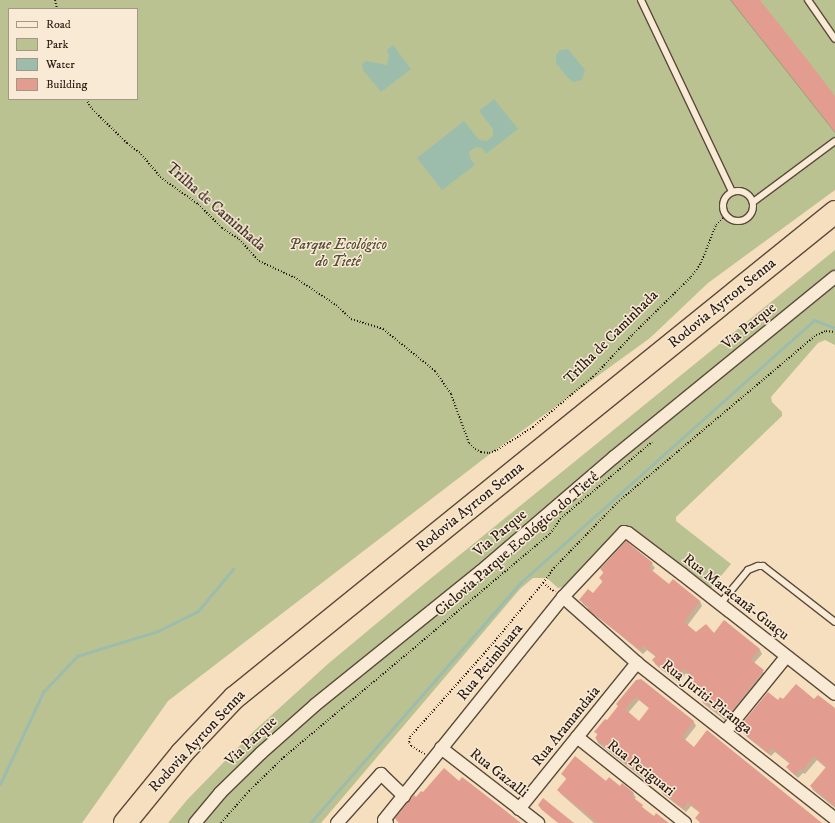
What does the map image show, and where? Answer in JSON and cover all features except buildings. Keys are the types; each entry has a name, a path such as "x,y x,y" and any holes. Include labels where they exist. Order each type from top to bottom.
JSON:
{"highway":[{"name":"Rodovia Ayrton Senna","path":"125,823 182,753 234,698 835,212"}],"street":[{"name":"Via Parque","path":"195,823 220,792 261,752 316,705 480,572 614,457 835,277"},
{"name":"Rua Maracanã-Guaçu","path":"616,538 624,532 628,533 835,694"},
{"name":"Rua Petimbuara","path":"384,822 441,748 563,597 616,538"},
{"name":"Rua Juriti-Piranga","path":"563,597 637,663 835,819"},
{"path":"725,732 786,657"},
{"name":"Rua Aramandaia","path":"519,809 637,663"},
{"name":"Rua Periguari","path":"577,737 685,823"},
{"name":"Rua Gazalli","path":"441,748 538,823"},
{"path":"337,823 381,774 404,796"}],"lane":[{"path":"808,0 835,39"},
{"path":"642,1 732,192"},
{"path":"753,202 835,141"},
{"path":"741,191 748,195 753,202 752,212 745,220 734,221 726,215 723,207 726,198 732,192 741,191"},
{"path":"720,604 748,570 758,566 763,566 835,622"}],"path":[{"name":"Trilha de Caminhada","path":"87,100 92,109 127,143 141,154 160,177 198,204 222,228 239,239 259,261 294,277 336,305 351,319 383,329 434,371 451,394 469,443 481,452 489,453 497,450 533,427 596,374 691,277 701,263 716,226 726,215"},
{"path":"432,760 411,746 409,742 410,737 489,648 554,568 619,501 816,335 826,331 835,332"},
{"name":"Ciclovia Parque Ecológico do Tietê","path":"221,823 249,791 284,757 550,534 560,519 656,438"},
{"path":"542,583 563,597"}],"green space":[{"name":"Parque Ecológico do Tietê","path":"0,0 835,0 835,190 708,283 650,338 490,454 168,701 82,823 0,823"},
{"path":"835,250 835,345 825,340 818,343 771,397 772,402 782,412 782,416 676,517 676,521 731,564 711,588 708,588 629,526 621,527 567,586 558,588 547,578 533,578 520,589 321,823 168,823 187,800 253,732 329,663"}],"water":[{"path":"393,45 411,69 381,92 363,70 362,64 366,61 387,65 389,56 387,50"},
{"path":"568,49 585,70 582,80 573,82 556,63 556,55 560,50"},
{"path":"494,99 518,129 486,154 482,148 476,147 469,152 470,158 475,165 442,190 417,158 464,121 479,140 487,141 493,136 493,129 479,111"}],"waterway":[{"path":"310,823 520,583 814,320 835,328"},
{"path":"0,784 43,692 77,656 158,631 198,611 233,569"}]}
